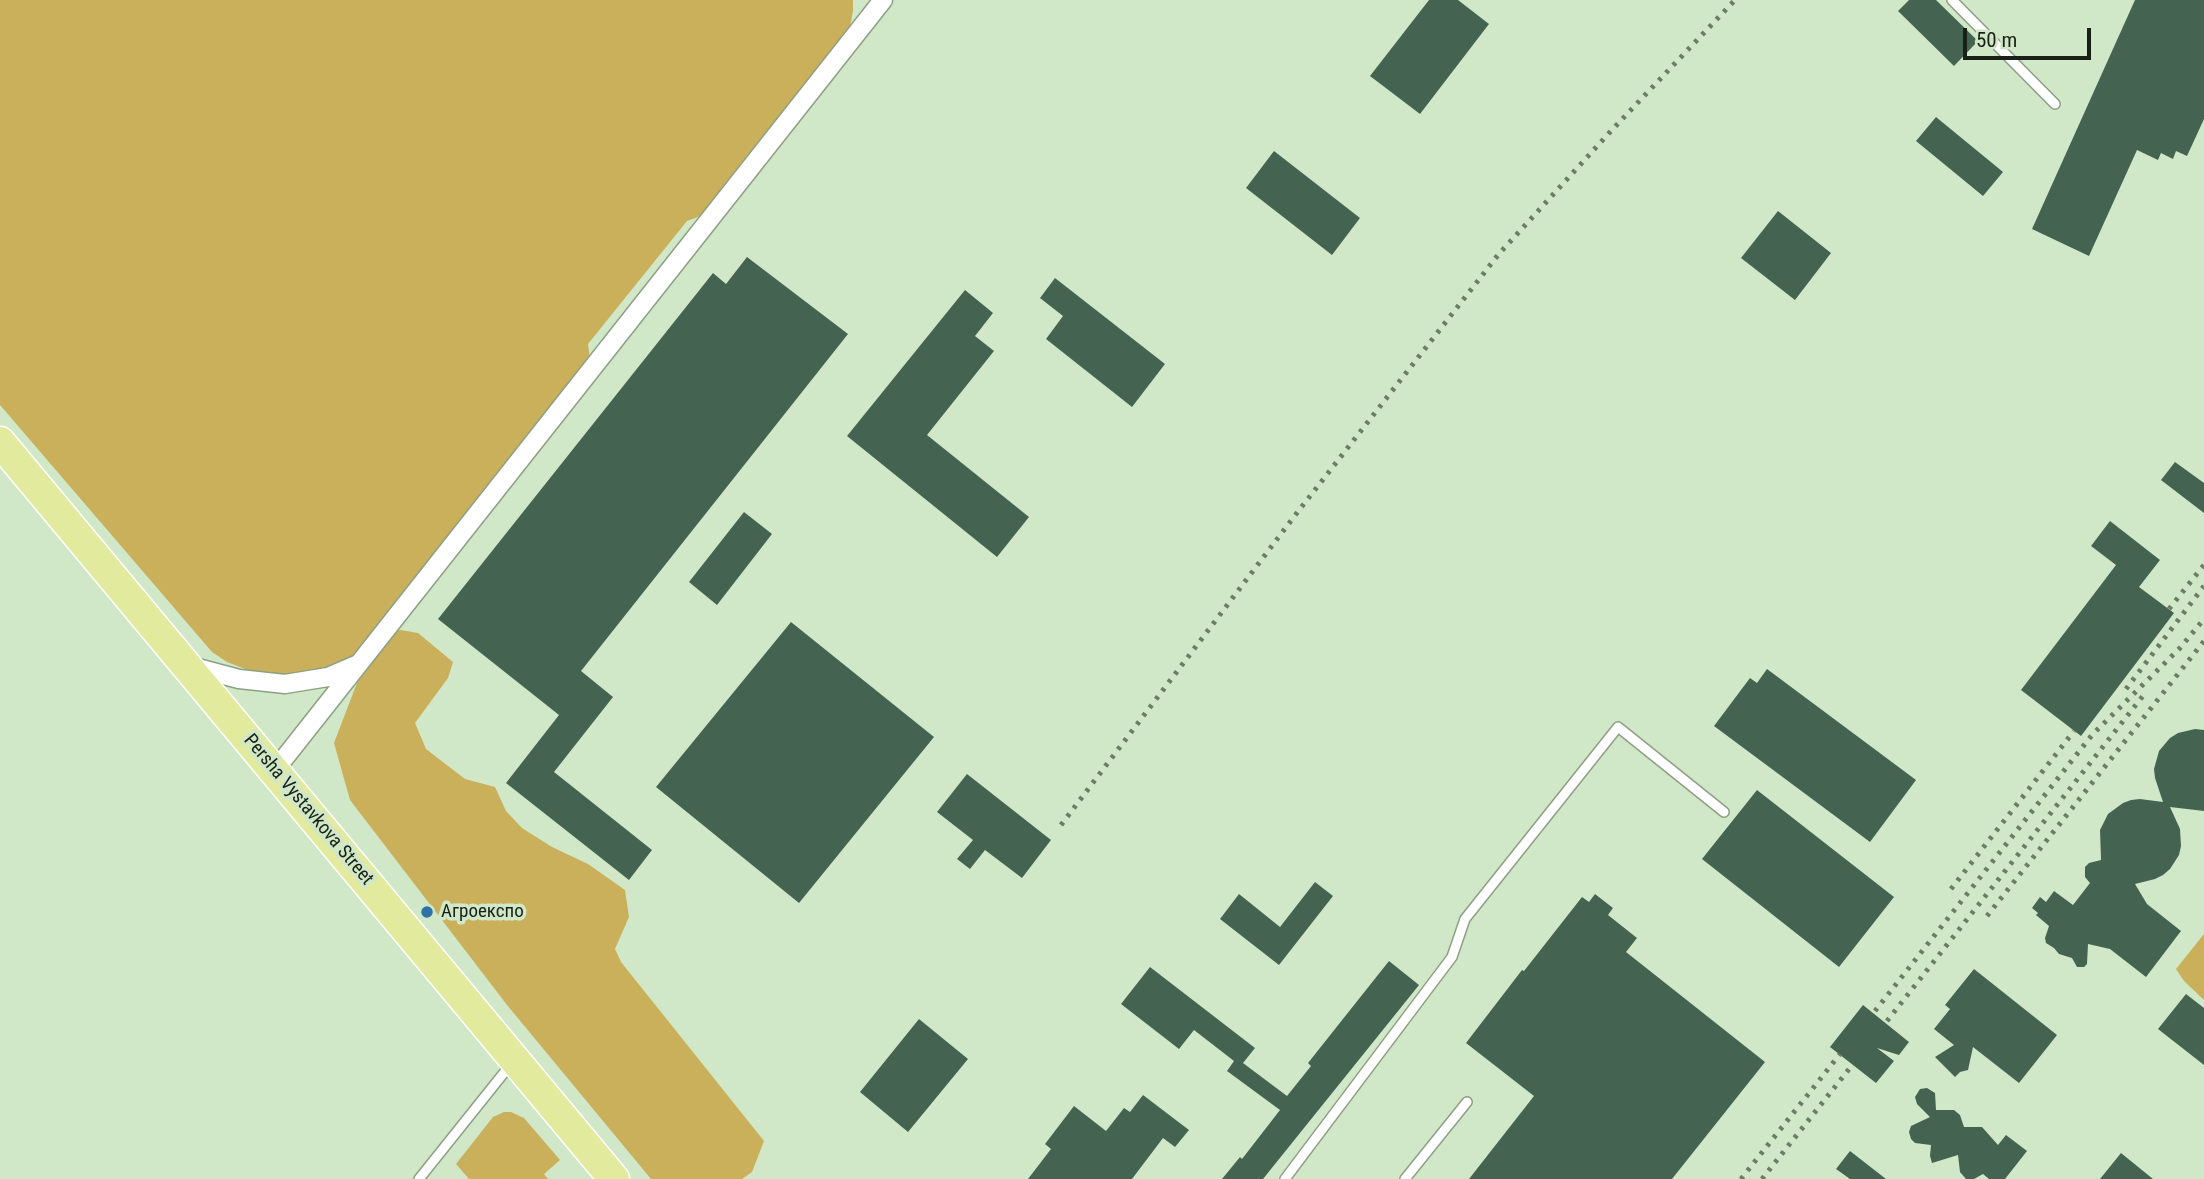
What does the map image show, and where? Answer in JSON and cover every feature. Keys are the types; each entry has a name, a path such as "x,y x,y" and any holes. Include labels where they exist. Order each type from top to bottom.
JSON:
{"main road":[{"name":"Persha Vystavkova Street","path":"0,442 614,1179"}],"street":[{"path":"275,770 881,1"},
{"path":"187,665 239,679 285,684 328,677 346,671 362,661"}],"lane":[{"path":"1952,0 2055,104"},
{"path":"1285,1179 1452,957 1465,919 1618,727 1724,812"},
{"path":"419,1179 514,1059"},
{"path":"1405,1179 1467,1102"}],"shaded area":[{"path":"0,0 853,0 853,11 850,27 836,53 706,214 687,221 588,344 590,360 358,650 336,667 290,675 258,674 227,662 212,652 0,405"},
{"path":"395,629 418,633 453,662 448,678 415,723 426,749 465,779 495,787 506,811 522,828 552,847 588,864 625,890 629,917 615,949 621,962 764,1141 752,1172 742,1179 651,1179 507,1005 350,800 334,743 357,683"},
{"path":"2204,934 2204,1000 2184,981 2176,969"},
{"path":"504,1112 524,1118 560,1160 544,1174 548,1179 469,1179 456,1164 493,1117"}],"building":[{"path":"1429,0 1458,0 1489,24 1420,114 1370,76"},
{"path":"1909,0 1936,0 1978,41 1954,66 1898,11"},
{"path":"2135,0 2204,0 2204,119 2187,156 2176,151 2173,159 2161,153 2158,160 2137,150 2089,256 2032,229"},
{"path":"1936,117 2003,172 1983,196 1916,141"},
{"path":"1274,151 1360,218 1332,255 1246,188"},
{"path":"1778,211 1831,253 1795,300 1741,258"},
{"path":"747,257 848,334 581,671 613,697 554,772 652,850 629,880 506,783 559,715 438,619 713,273 726,284"},
{"path":"1055,278 1165,364 1132,407 1046,339 1063,316 1040,298"},
{"path":"965,290 993,313 975,336 994,351 927,435 1029,517 997,557 847,436"},
{"path":"2175,462 2204,483 2204,513 2161,480"},
{"path":"744,512 772,534 717,605 689,582"},
{"path":"2110,521 2160,560 2139,587 2174,613 2081,736 2021,690 2116,565 2091,546"},
{"path":"791,622 934,737 799,903 656,787"},
{"path":"1767,669 1916,780 1870,842 1714,726 1750,678 1757,683"},
{"path":"2204,730 2204,811 2170,807 2180,829 2179,855 2163,875 2135,884 2147,904 2181,931 2146,977 2110,949 2088,944 2087,964 2077,967 2072,958 2059,954 2046,943 2049,926 2032,908 2040,897 2046,902 2054,891 2073,905 2090,883 2085,877 2085,867 2101,860 2100,830 2108,814 2131,800 2163,802 2154,769 2159,751 2178,733"},
{"path":"967,774 1051,840 1022,878 985,850 970,869 957,859 973,840 937,812"},
{"path":"1757,790 1894,897 1839,967 1702,859"},
{"path":"1315,882 1333,896 1279,965 1220,919 1239,894 1280,927"},
{"path":"1595,894 1613,908 1608,915 1637,938 1626,952 1765,1062 1672,1179 1469,1179 1534,1096 1466,1043 1582,897 1589,902"},
{"path":"1389,961 1419,985 1263,1179 1222,1179 1240,1157 1242,1159 1280,1110 1227,1071 1234,1061 1194,1030 1179,1049 1121,1004 1150,967 1255,1048 1243,1063 1287,1096 1311,1066 1308,1063"},
{"path":"1974,969 2057,1035 2019,1083 1973,1047 1968,1070 1955,1077 1935,1057 1954,1045 1934,1029 1950,1009 1945,1005"},
{"path":"2186,994 2204,1008 2204,1065 2158,1029"},
{"path":"1863,1005 1909,1042 1899,1055 1877,1048 1894,1061 1876,1083 1830,1047"},
{"path":"919,1019 968,1059 908,1132 860,1092"},
{"path":"1927,1088 1935,1093 1936,1110 1954,1110 1960,1115 1964,1127 1982,1127 1998,1145 2006,1135 2027,1151 2005,1179 1989,1179 1983,1174 1974,1179 1966,1179 1960,1172 1958,1155 1932,1163 1931,1145 1915,1143 1911,1139 1911,1126 1930,1117 1917,1104 1915,1097 1920,1089"},
{"path":"1143,1095 1189,1130 1175,1147 1163,1138 1132,1179 1028,1179 1051,1149 1045,1144 1074,1106 1106,1131 1124,1108 1130,1112"},
{"path":"1850,1151 1886,1179 1850,1179 1836,1169"},
{"path":"2121,1153 2153,1179 2100,1179"}],"railway":[{"path":"1061,825 1293,518 1498,255 1735,0"},
{"path":"2169,609 2204,565"},
{"path":"2126,689 2204,586"},
{"path":"1875,1011 2092,735 2180,648 2204,619"},
{"path":"1987,916 2204,641"},
{"path":"1887,1021 2146,692"},
{"path":"1951,889 2074,731"},
{"path":"1741,1179 1840,1054"},
{"path":"1762,1179 1853,1064"}],"place":[{"name":"Агроекспо","path":"427,912"}]}
